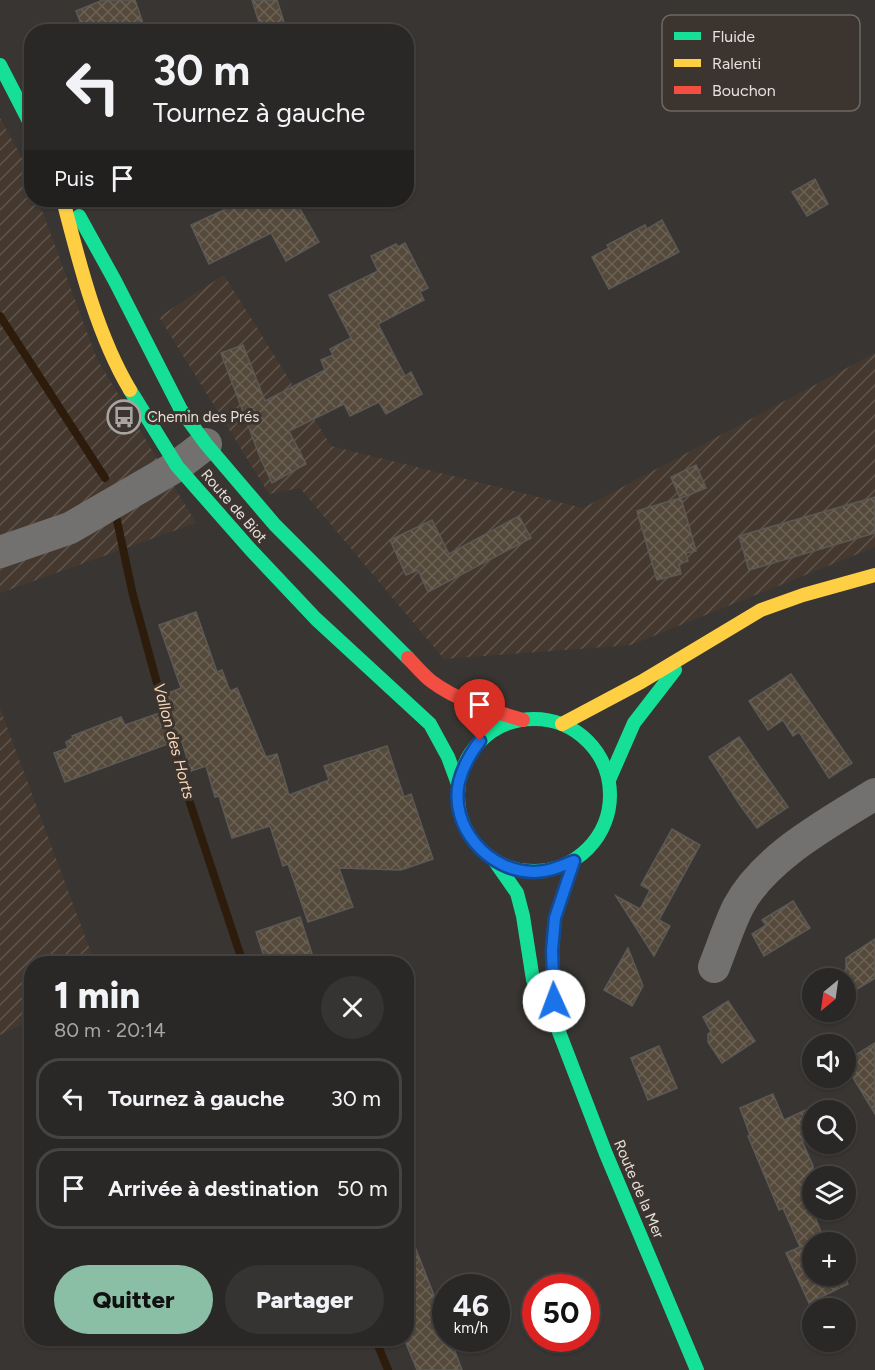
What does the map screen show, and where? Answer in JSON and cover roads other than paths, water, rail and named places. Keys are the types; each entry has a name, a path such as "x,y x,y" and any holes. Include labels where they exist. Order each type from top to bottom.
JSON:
{"main road":[{"path":"0,65 24,112"},
{"name":"Route de Biot","path":"65,207 79,264 116,366 177,466 249,549 315,619 430,724 448,757 458,784"},
{"name":"Route de Biot","path":"73,207 115,281 181,410 206,444 275,525 431,681 454,695 485,709 523,720"},
{"path":"562,724 614,697 721,631 763,609 875,575"},
{"path":"609,780 634,723 687,654"},
{"path":"543,719 562,724 584,737 600,757 609,780 610,803 604,826 592,846 574,861 555,869 534,872 513,869 494,860 477,846 465,827 458,806 458,784 466,761 480,741 500,727 523,720 543,719"},
{"path":"494,860 517,893 523,916 532,980 554,1019"},
{"path":"554,1019 552,950 555,918 574,861"},
{"name":"Route de la Mer","path":"554,1019 606,1155 697,1370"}],"street":[{"path":"0,552 70,528 177,466 206,444"},
{"path":"714,967 739,906 764,871 810,836 875,794"}],"waterway":[{"name":"Vallon des Horts","path":"0,316 105,478"},
{"name":"Vallon des Horts","path":"116,516 133,595 188,797 241,956"},
{"name":"Vallon des Horts","path":"378,1346 388,1370"}],"place":[{"name":"Chemin des Prés","path":"124,417"}]}
